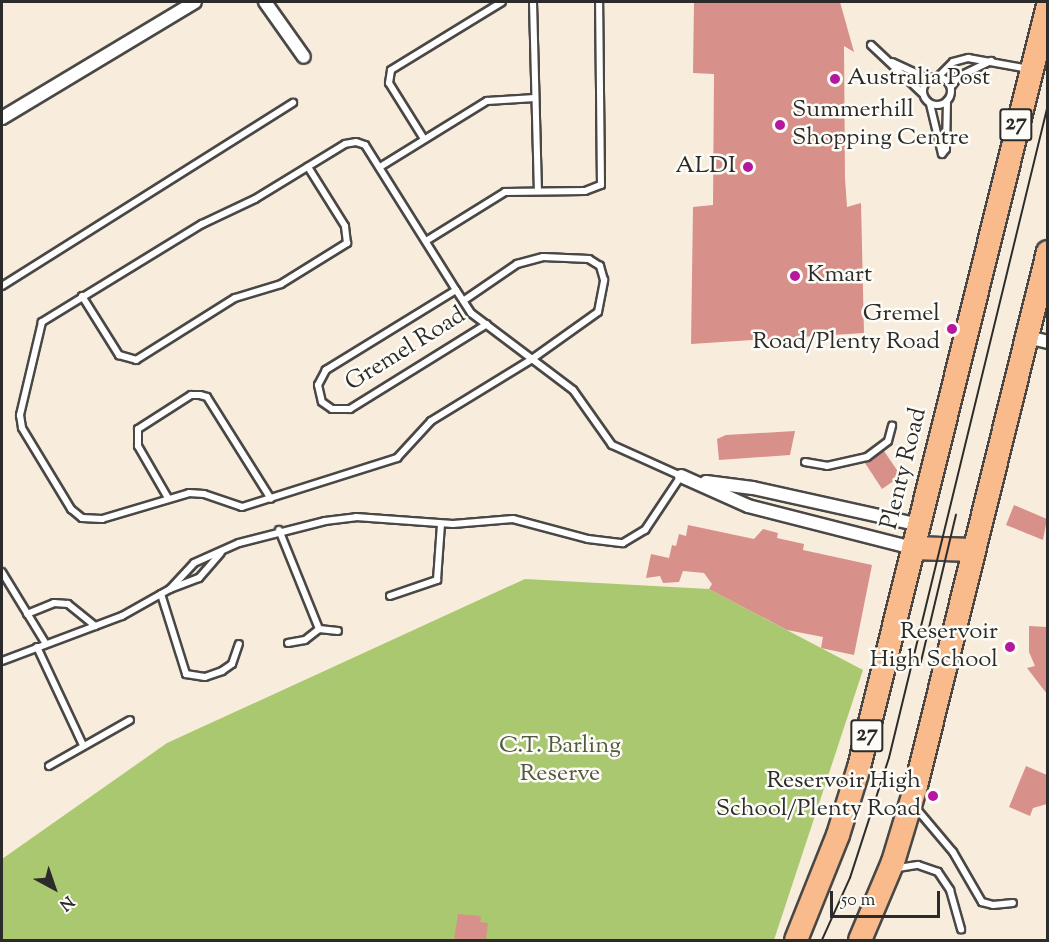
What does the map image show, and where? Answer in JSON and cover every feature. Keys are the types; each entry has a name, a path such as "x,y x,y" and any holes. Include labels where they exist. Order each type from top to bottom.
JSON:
{"highway":[{"name":"Plenty Road","path":"796,940 838,835 859,767 913,548 1039,71 1047,5"},
{"path":"860,940 889,871 911,801 973,550 1037,340 1047,252"},
{"path":"920,525 973,550"},
{"path":"913,548 973,550"}],"street":[{"path":"2,118 195,2"},
{"path":"266,2 304,57"},
{"name":"Gremel Road","path":"681,476 748,506 913,548"},
{"name":"Gremel Road","path":"695,481 753,488 920,525"}],"lane":[{"path":"424,139 389,83 391,70 502,2"},
{"path":"533,2 538,191"},
{"path":"426,241 493,197 505,192 585,191 601,185 599,2"},
{"path":"871,45 922,93 930,104 942,154 946,148 947,101 951,87 958,77 994,60"},
{"path":"889,61 929,79 938,77 953,62 968,58 994,60 1039,71"},
{"path":"938,77 951,87"},
{"path":"922,93 929,79"},
{"path":"380,167 487,101 535,98"},
{"path":"930,104 939,105 947,101"},
{"path":"2,286 293,103"},
{"name":"Gremel Road","path":"463,301 517,264 568,256 589,259 600,266 604,280 598,312 532,359 431,421 397,458 242,507 204,494 168,498 102,519 82,518 71,509 22,428 20,415 42,322 202,224 255,199 345,144 356,142 365,145 380,167 463,301 487,324 532,359 573,390 612,446 681,476"},
{"path":"82,296 119,355 136,360 235,298 281,284 347,243 345,226 308,167"},
{"name":"Gremel Road","path":"456,290 326,370 318,385 322,402 332,409 350,409 487,324"},
{"path":"168,498 138,446 138,429 191,395 200,395 207,397 271,499"},
{"path":"805,462 827,466 867,457 888,441 892,426"},
{"path":"170,589 194,563 223,550 279,530 356,517 441,524 513,519 588,539 623,543 645,531 681,476"},
{"path":"390,596 437,580 441,524"},
{"path":"279,530 320,629"},
{"path":"2,661 95,626 170,589 199,578 223,550"},
{"path":"2,572 46,644"},
{"path":"161,594 186,674 205,677 222,671 232,664 239,644"},
{"path":"27,614 54,603 68,604 95,626"},
{"path":"288,643 305,640 320,629 338,631"},
{"path":"37,647 83,745"},
{"path":"49,766 130,720"},
{"path":"911,801 952,852 982,902 993,905 1013,903"},
{"path":"889,871 913,864 938,872 950,890 961,929"}],"green space":[{"name":"C.T. Barling Reserve","path":"525,579 709,589 863,670 774,940 2,940 2,859 167,743"}],"building":[{"name":"Summerhill Shopping Centre","path":"694,2 840,2 854,52 844,46 845,178 847,207 861,203 864,333 691,344 693,207 713,205 714,74 693,73"},
{"path":"795,431 790,455 719,460 717,439 726,435"},
{"path":"884,451 901,476 882,489 865,463"},
{"path":"1014,505 1047,519 1043,540 1006,525"},
{"path":"688,525 754,539 763,529 778,533 777,538 804,544 803,550 872,565 854,655 821,648 823,637 787,630 709,589 712,584 704,573 683,571 679,582 663,583 660,576 646,578 651,554 669,558 672,545 676,546 679,534 686,536"},
{"path":"1029,626 1047,627 1047,694 1027,668 1035,666 1029,652"},
{"path":"1026,766 1047,775 1047,804 1033,808 1030,816 1009,807"},
{"path":"458,914 481,916 480,922 488,923 486,940 454,940"}],"tram line":[{"path":"822,940 850,878 889,758 1048,105"},
{"path":"920,666 956,515"}],"place":[{"name":"Australia Post","path":"835,79"},
{"name":"Summerhill Shopping Centre","path":"780,125"},
{"name":"ALDI","path":"748,167"},
{"name":"Kmart","path":"795,276"},
{"name":"Gremel Road/Plenty Road","path":"952,329"},
{"name":"Reservoir High School","path":"1010,647"},
{"name":"Reservoir High School/Plenty Road","path":"933,796"}]}
